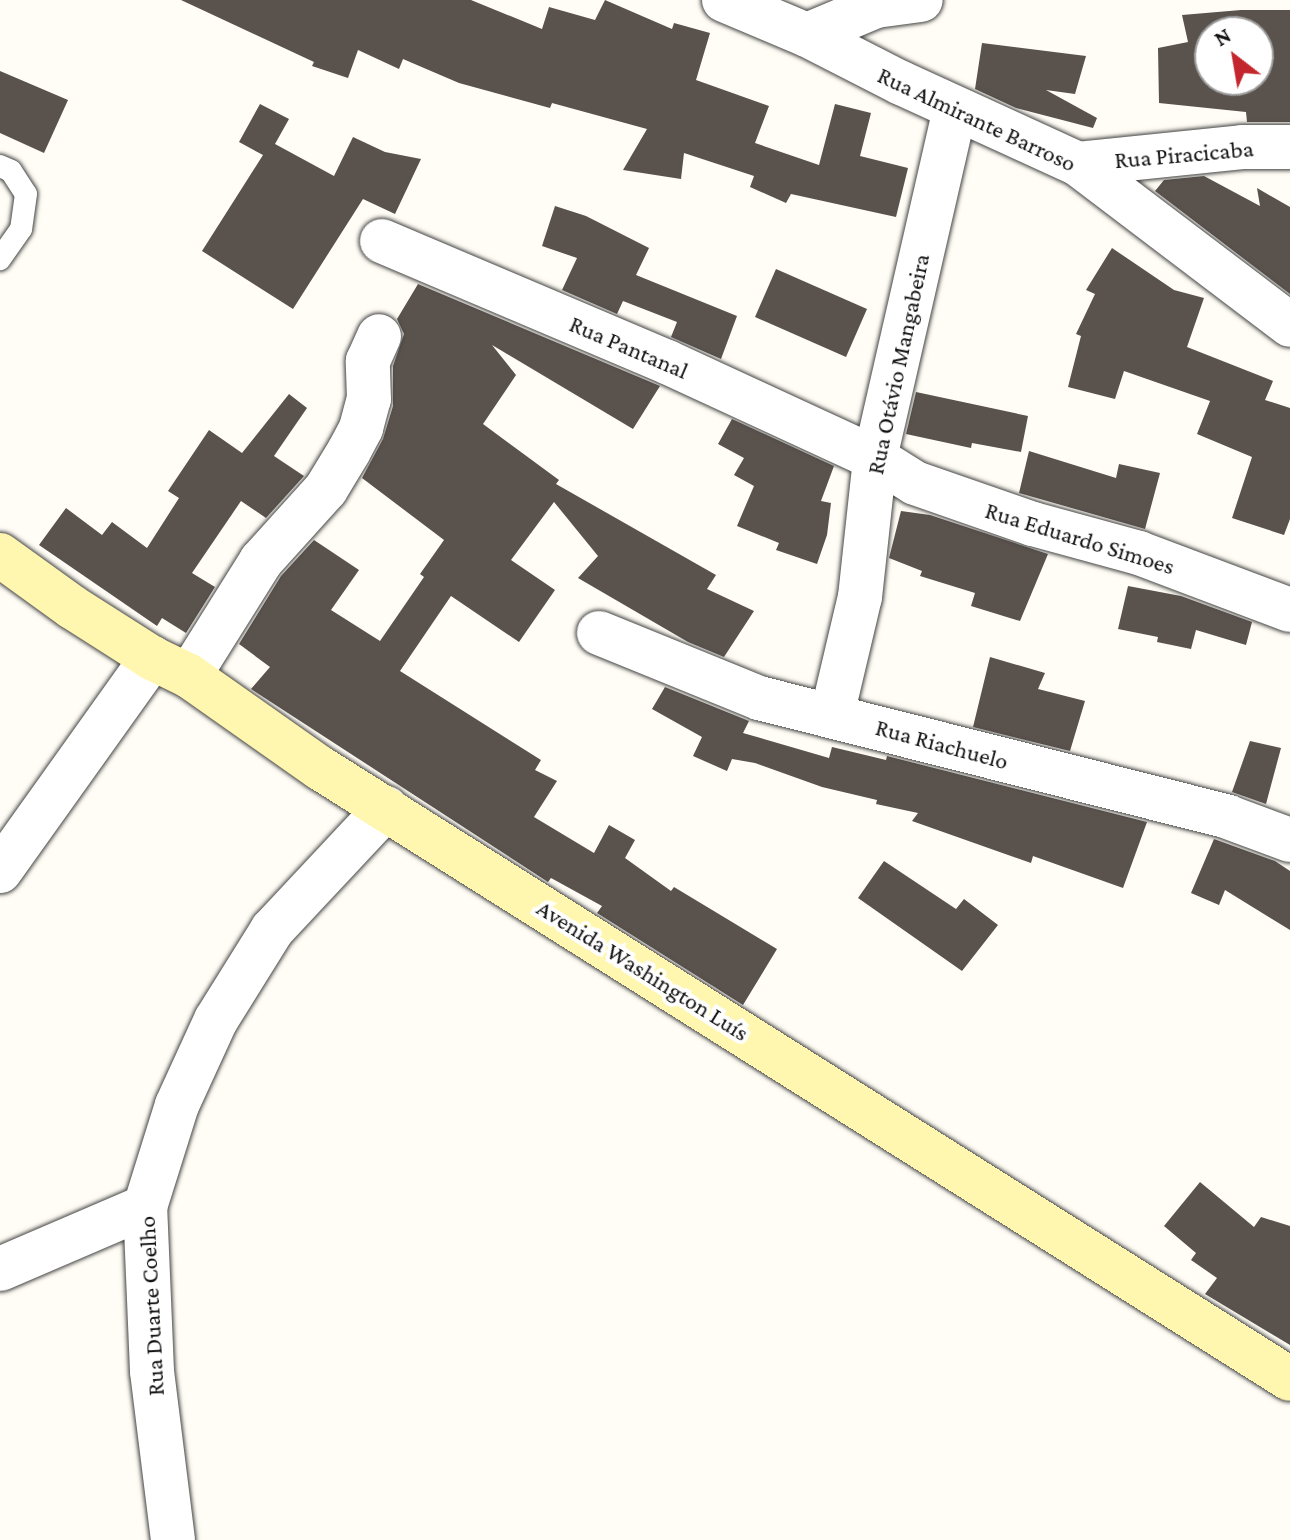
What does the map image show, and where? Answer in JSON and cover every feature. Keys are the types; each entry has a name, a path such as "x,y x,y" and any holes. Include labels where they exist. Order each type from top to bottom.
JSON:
{"main road":[{"name":"Avenida Washington Luís","path":"0,555 320,768 1290,1379"}],"street":[{"name":"Rua Almirante Barroso","path":"724,0 807,35 955,109 1078,164 1290,325"},
{"path":"807,35 876,6 921,0"},
{"name":"Rua Otávio Mangabeira","path":"832,715 860,597 875,458 955,109"},
{"name":"Rua Piracicaba","path":"1078,164 1242,147 1290,147"},
{"name":"Rua Pantanal","path":"382,241 667,362 875,458"},
{"path":"0,871 261,561 326,489 361,428 369,399 368,361 379,336"},
{"name":"Rua Eduardo Simoes","path":"875,458 915,483 970,504 1139,553 1290,610"},
{"name":"Rua Riachuelo","path":"599,633 759,698 1228,817 1290,840"},
{"name":"Rua Duarte Coelho","path":"173,1540 152,1371 145,1207 177,1105 216,1020 272,930 386,808"},
{"path":"0,1269 145,1207"}],"lane":[{"path":"0,166 11,171 26,194 21,229 0,259"}],"building":[{"path":"181,0 471,0 542,29 549,7 595,20 605,0 672,29 674,23 710,33 696,80 769,106 755,143 819,165 835,104 871,113 860,156 908,168 896,217 791,194 786,203 750,187 754,176 684,153 681,179 623,170 647,129 552,103 550,108 459,83 403,59 399,69 358,50 348,78 312,66 314,62"},
{"path":"1290,10 1290,122 1247,122 1246,112 1159,103 1158,48 1188,42 1182,15"},
{"path":"982,43 1086,56 1075,94 1046,90 1097,118 1093,128 1016,108 975,89"},
{"path":"0,71 68,100 44,153 0,133"},
{"path":"260,104 289,119 275,144 334,176 353,137 385,152 421,159 395,214 363,199 293,309 202,251 263,155 239,142"},
{"path":"1204,176 1260,206 1257,188 1290,207 1290,294 1155,191 1164,180"},
{"path":"555,206 586,216 649,248 636,275 737,316 721,359 671,337 677,322 623,301 617,314 562,290 577,258 542,246"},
{"path":"1112,248 1174,290 1204,298 1187,347 1273,381 1265,400 1290,408 1290,519 1284,535 1232,518 1252,457 1197,434 1210,401 1124,371 1115,399 1068,387 1081,336 1076,334 1095,294 1086,290"},
{"path":"776,269 867,309 846,357 755,317"},
{"path":"418,284 660,386 633,429 492,345 516,375 483,424 559,480 556,484 716,575 707,589 754,611 724,657 688,642 578,578 598,556 554,502 511,560 555,590 519,642 451,596 400,671 541,760 535,770 557,781 534,817 594,853 609,825 635,840 625,858 671,891 674,887 777,949 743,1005 597,913 602,906 551,878 548,882 251,689 270,667 239,644 281,576 314,540 359,570 331,610 380,641 424,577 420,574 444,540 362,478 383,439 393,406 393,366 404,334 397,319"},
{"path":"916,392 1028,416 1021,452 972,443 971,448 906,434"},
{"path":"289,394 307,408 274,456 304,476 266,518 241,501 192,573 215,587 186,633 162,618 157,626 39,545 66,508 102,535 112,522 147,548 179,498 168,491 209,430 242,453"},
{"path":"732,419 834,466 821,501 831,503 827,535 817,564 776,550 779,543 737,526 754,486 734,475 744,458 718,444"},
{"path":"1029,451 1116,478 1119,464 1160,473 1145,529 1019,493"},
{"path":"901,511 930,515 1048,554 1020,621 971,606 975,593 920,576 922,571 889,558"},
{"path":"1128,586 1181,596 1252,622 1246,645 1196,630 1191,649 1157,642 1158,637 1118,629"},
{"path":"990,657 1045,673 1038,689 1085,701 1070,751 973,727"},
{"path":"665,687 749,721 743,733 829,758 832,747 886,760 887,756 1147,822 1123,888 1033,856 1031,863 912,821 918,813 876,804 877,800 822,787 755,763 732,759 727,771 693,756 702,737 652,709"},
{"path":"1250,741 1281,748 1266,804 1232,792"},
{"path":"1214,839 1275,861 1290,871 1290,930 1225,890 1219,905 1191,893"},
{"path":"884,861 956,909 964,899 998,925 962,971 858,898"},
{"path":"1200,1182 1254,1227 1261,1217 1290,1226 1290,1345 1205,1294 1217,1278 1191,1260 1196,1253 1164,1226"}]}
